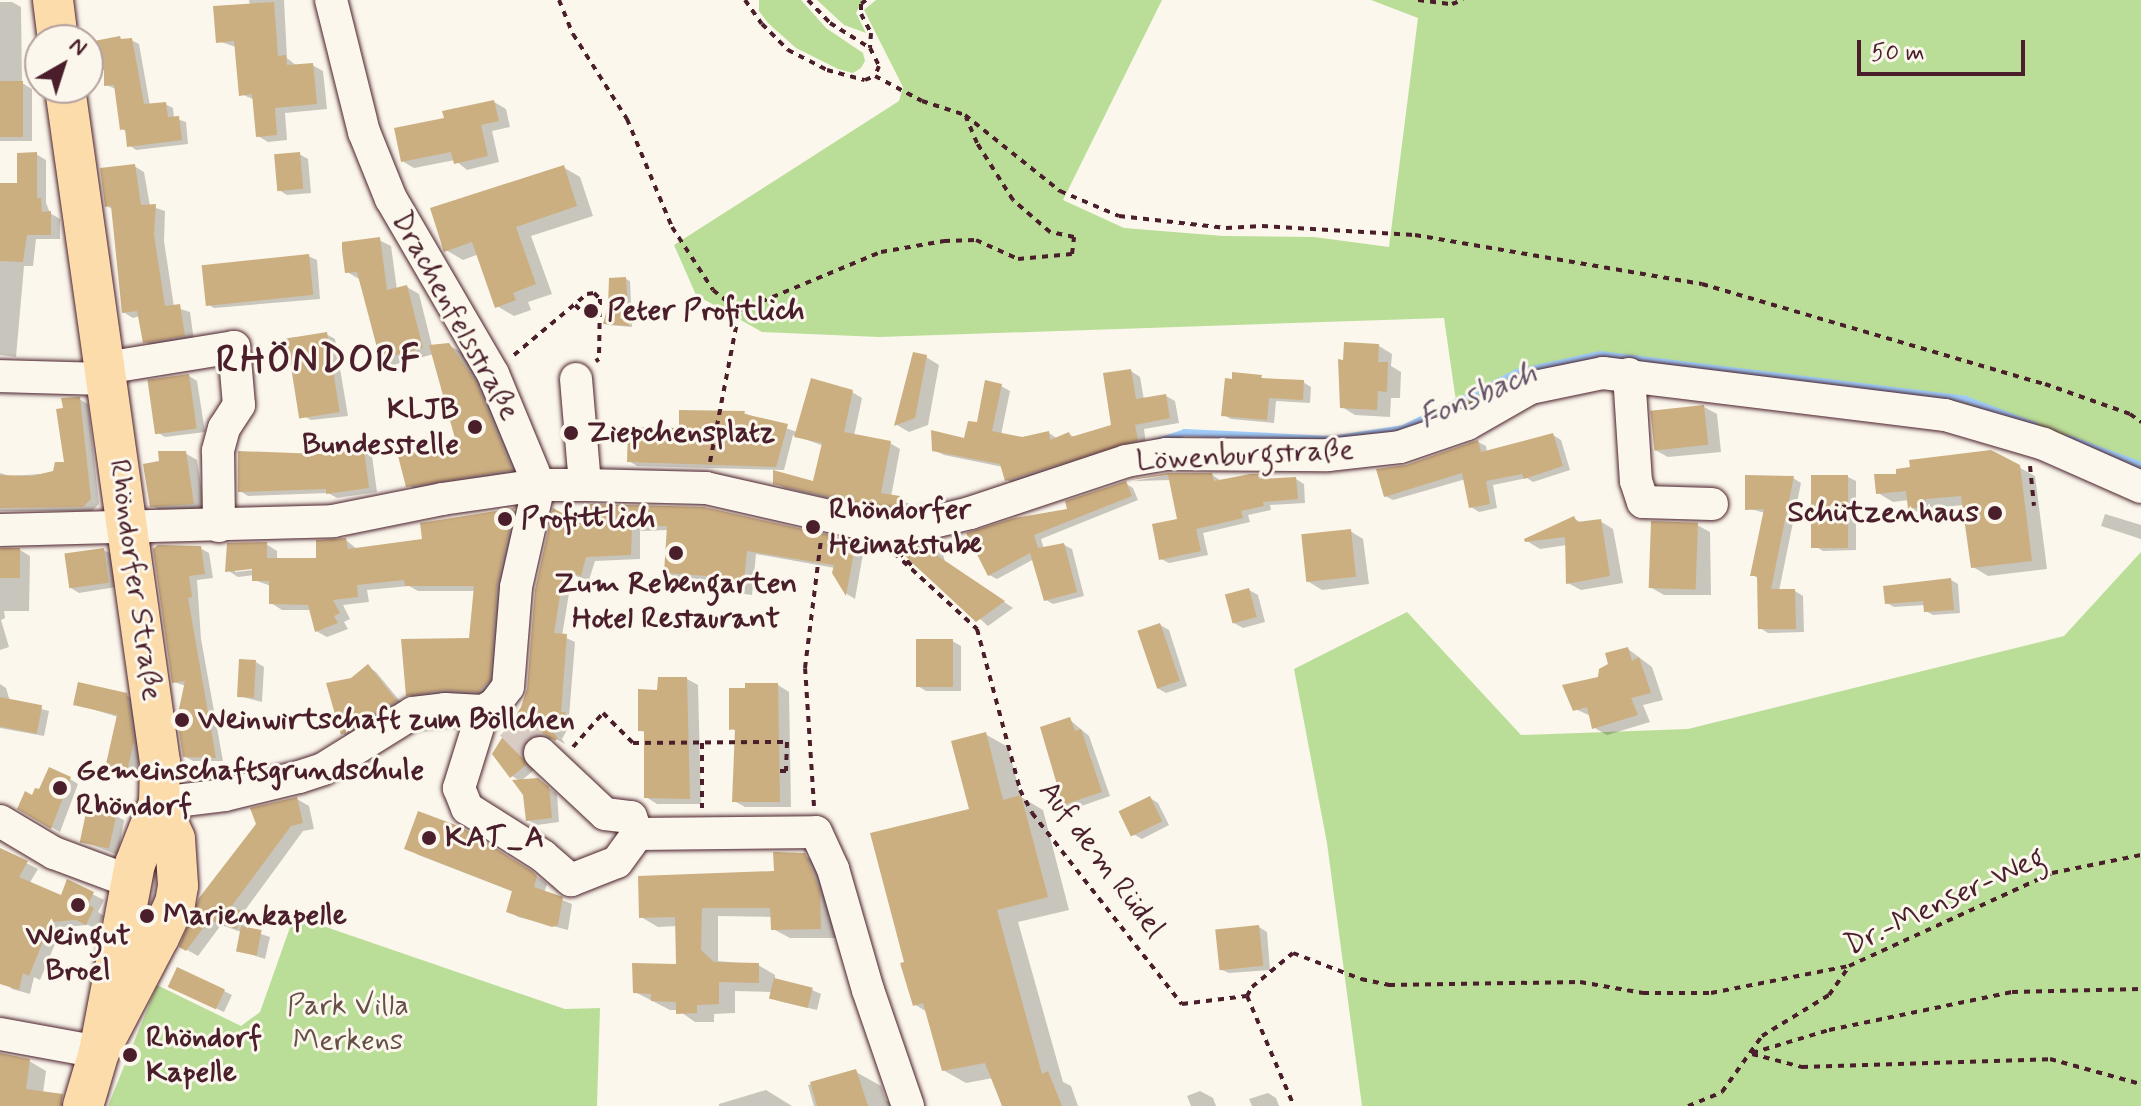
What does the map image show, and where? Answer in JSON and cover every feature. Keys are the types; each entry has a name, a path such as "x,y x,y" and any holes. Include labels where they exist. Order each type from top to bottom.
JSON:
{"main road":[{"path":"53,0 56,24"},
{"name":"Rhöndorfer Straße","path":"67,104 160,762 159,803 134,873 99,1052 83,1106"},
{"name":"Rhöndorfer Straße","path":"99,1052 175,903 175,839 159,803"},
{"path":"134,873 143,856 158,853 168,855 176,867"}],"street":[{"name":"Drachenfelsstraße","path":"331,0 364,132 391,199 493,374 539,485"},
{"path":"0,376 106,374 234,347 239,405 224,428 218,451 219,526"},
{"name":"Löwenburgstraße","path":"0,530 128,529 333,521 442,499 539,485 706,488 868,524 913,527 970,513 1126,461 1166,454 1328,455 1400,447 1467,424 1530,388 1603,373 1945,415 2044,444 2141,487"},
{"path":"1629,374 1636,481 1643,502 1655,505 1712,504"},
{"path":"576,379 585,485"},
{"path":"539,485 516,587 508,687 459,788 467,808 543,856 571,880 617,862 637,834"},
{"path":"159,803 225,795 311,773 413,713 445,709 496,713"},
{"path":"547,760 605,814 631,817 637,834"},
{"path":"0,821 54,853 134,873"},
{"path":"637,834 816,832 833,869 868,990 908,1106"},
{"path":"0,1034 99,1052"}],"path":[{"path":"559,0 573,34 627,119 672,227 713,290 739,311"},
{"path":"745,0 788,50 827,70 865,80 875,76 879,66 870,48 871,33 861,14 861,4 866,0"},
{"path":"808,0 830,23 870,48"},
{"path":"1418,0 1452,4 1463,0"},
{"path":"875,76 922,101 965,115 1060,191 1119,216 1226,228 1262,226 1415,235 1702,284 2045,384 2130,414 2141,422"},
{"path":"739,311 881,252 944,241 976,240 1018,259 1072,254 1074,237 1050,232 1013,200 977,143 965,115"},
{"path":"515,352 587,294 594,293 600,299 600,347"},
{"path":"575,305 589,318 600,319"},
{"path":"706,488 739,311"},
{"name":"Auf dem Rüdel","path":"868,524 977,629 1020,790 1032,813 1182,1004 1247,996"},
{"path":"816,832 805,668 820,545"},
{"path":"547,760 603,713 633,743 787,742 786,771 780,771"},
{"path":"702,743 702,835"},
{"name":"Dr.-Menser-Weg","path":"1688,1106 1722,1092 1762,1036 1829,995 1849,966 2052,873 2141,855"},
{"path":"1294,1106 1247,996 1252,987 1293,953 1361,979 1389,985 1580,982 1643,993 1711,993 1849,966"},
{"path":"1750,1054 1829,1030 2012,992 2141,989"},
{"path":"1750,1054 1802,1067 2050,1059 2141,1084"}],"green space":[{"path":"759,0 801,0 826,28 863,53 865,61 861,68 853,73 838,69 796,48 768,23 759,11"},
{"path":"817,0 863,0 856,13 866,33 844,25"},
{"path":"876,0 1162,0 1063,200 1124,228 1223,236 1314,237 1389,247 1418,18 1371,0 2141,0 2141,469 1602,364 1458,415 1444,318 879,337 762,332 696,295 674,245 899,101 903,87 864,10"},
{"path":"2141,552 2141,1106 1362,1106 1327,843 1294,669 1407,612 1521,735 1688,729 2064,636"},
{"name":"Park Villa Merkens","path":"294,916 565,1009 600,1008 597,1106 108,1106 157,985 241,1026 260,1012"}],"building":[{"path":"274,2 278,56 286,55 287,65 313,63 317,104 275,108 277,135 256,137 252,94 239,96 234,41 216,43 213,6"},
{"path":"120,36 121,39 132,38 144,104 166,102 168,117 179,116 182,140 127,147 125,129 120,130 114,85 104,86 104,39"},
{"path":"0,81 23,81 23,137 0,137"},
{"path":"494,100 499,121 481,125 488,156 454,164 451,152 401,162 394,128 444,118 442,111"},
{"path":"37,152 37,198 41,198 42,212 51,211 51,235 27,235 23,262 0,261 0,183 17,183 17,153"},
{"path":"300,152 303,189 277,191 274,154"},
{"path":"135,164 141,205 156,204 154,235 165,306 180,304 185,336 143,343 137,311 122,313 111,206 105,207 100,168"},
{"path":"564,165 577,206 516,227 536,284 513,293 516,300 495,308 472,242 444,252 430,208"},
{"path":"380,237 387,290 407,285 423,348 380,359 357,272 345,273 342,242"},
{"path":"309,254 313,295 206,306 202,265"},
{"path":"626,277 629,326 603,324 608,306 609,278"},
{"path":"327,332 340,412 299,418 287,338"},
{"path":"1344,342 1379,344 1378,362 1388,362 1387,392 1378,391 1377,410 1340,408 1338,359 1343,360"},
{"name":"KLJB Bundesstelle","path":"449,343 476,382 512,470 406,487 398,456 456,442 429,345"},
{"path":"913,352 927,355 915,418 894,426"},
{"path":"1131,369 1136,399 1166,394 1170,418 1135,425 1138,440 1005,481 1000,464 932,451 931,430 964,438 968,421 977,422 985,380 1002,384 992,431 1022,437 1049,431 1050,440 1069,432 1071,437 1111,425 1103,373"},
{"path":"1232,372 1262,375 1261,378 1304,380 1303,400 1269,398 1267,420 1221,416 1225,378 1232,379"},
{"path":"189,374 197,428 155,434 147,380"},
{"path":"811,378 853,390 844,432 891,441 881,493 900,496 898,507 868,505 773,484 773,470 813,481 822,443 794,437"},
{"path":"80,397 91,499 83,507 0,508 0,475 32,476 53,471 55,462 64,462 56,409 63,408 61,398"},
{"path":"1704,405 1708,445 1654,450 1650,411"},
{"path":"679,410 745,411 744,414 788,424 776,467 627,462 628,427 679,428"},
{"path":"1553,433 1563,466 1524,479 1522,474 1486,481 1490,504 1469,508 1462,473 1384,497 1376,469 1406,465 1478,440 1481,452"},
{"path":"364,449 369,488 326,494 326,489 238,492 238,451 320,454"},
{"name":"Schützenhaus","path":"1991,450 2020,465 2032,561 1971,568 1961,496 1926,499 1926,507 1908,509 1906,491 1876,494 1874,474 1896,474 1896,469 1910,467 1909,460"},
{"path":"158,451 186,451 194,504 150,507 143,464 159,461"},
{"path":"1168,473 1212,473 1214,481 1250,474 1258,474 1259,479 1296,477 1298,499 1263,502 1264,506 1241,511 1243,518 1196,529 1201,551 1159,560 1152,524 1177,519 1168,475 1128,480"},
{"path":"1745,475 1794,476 1771,589 1795,589 1796,629 1758,629 1757,576 1750,576 1764,509 1745,510"},
{"path":"1811,475 1848,475 1848,548 1811,548"},
{"path":"1126,481 1132,496 1034,535 1038,548 1064,543 1077,592 1044,601 1030,553 988,576 966,533 1014,518 1067,509 1065,501"},
{"path":"590,504 704,507 856,541 846,596 832,573 834,565 747,551 743,591 720,588 721,577 664,573 667,526 632,527 631,555 586,557 581,576 564,571 554,633 567,634 561,712 566,712 554,733 558,738 555,741 544,734 526,741 521,749 526,765 510,778 492,754 521,707 527,689 535,590 553,508 591,529"},
{"path":"514,508 497,585 490,680 478,692 443,690 406,696 401,639 469,638 474,586 405,586 404,580 357,585 358,597 333,600 340,613 334,616 338,623 315,632 308,605 269,604 269,581 252,581 252,569 225,572 227,543 267,542 267,558 316,558 316,540 346,538 348,549 422,539 420,523"},
{"path":"1574,516 1577,522 1601,519 1610,576 1566,584 1565,537 1525,542 1524,539"},
{"path":"1651,521 1698,523 1696,590 1649,588"},
{"path":"1351,529 1356,577 1306,582 1301,534"},
{"path":"932,542 935,554 1005,601 976,622 893,545"},
{"path":"158,545 201,546 205,574 189,576 192,597 188,598 216,758 183,757 177,718 185,681 172,683 153,549"},
{"path":"0,548 20,548 20,578 0,578"},
{"path":"104,548 109,583 69,588 64,554"},
{"path":"1951,578 1954,610 1924,612 1923,601 1885,604 1883,586"},
{"path":"1249,588 1257,617 1233,623 1225,594"},
{"path":"1160,623 1180,681 1157,688 1137,631"},
{"path":"916,639 953,639 953,687 916,687"},
{"path":"1628,647 1632,661 1639,657 1651,693 1631,698 1638,715 1592,729 1587,707 1573,711 1562,685 1598,677 1599,669 1608,664 1605,653"},
{"path":"239,659 256,660 254,698 237,697"},
{"path":"368,664 397,701 341,735 326,683 351,678"},
{"path":"658,677 687,677 690,799 644,798 644,731 638,731 638,689 657,690"},
{"path":"78,682 127,693 134,741 126,776 104,773 117,715 73,705"},
{"path":"745,683 778,683 780,802 732,802 735,729 729,730 729,688 745,688"},
{"path":"0,697 42,705 37,734 0,727"},
{"path":"1070,717 1075,731 1081,729 1102,792 1063,805 1040,727"},
{"path":"986,732 1003,800 1021,795 1048,897 997,910 1042,1074 1048,1071 1062,1106 1002,1106 985,1063 942,1071 923,1003 913,1006 870,833 969,809 951,741"},
{"path":"49,767 71,777 51,829 17,809 25,791 32,795 35,788 39,789"},
{"path":"538,778 549,787 552,818 526,821 523,795 512,780"},
{"path":"1150,796 1162,821 1131,837 1119,811"},
{"path":"297,797 303,823 291,826 231,907 240,910 237,929 209,920 186,951 179,947 199,898 256,824 250,808"},
{"path":"87,808 116,814 109,848 80,842"},
{"path":"418,811 461,827 532,871 537,876 534,887 563,897 558,925 552,927 506,912 512,891 404,849"},
{"path":"0,848 28,861 19,877 61,895 67,879 94,892 88,905 94,908 86,925 76,920 51,922 29,976 23,973 19,990 0,984"},
{"path":"773,852 805,853 820,891 821,929 771,930 770,908 702,908 701,950 714,962 759,963 759,983 719,982 719,1004 697,1005 697,1013 676,1014 676,1002 651,1001 651,994 633,993 632,963 676,964 675,917 639,918 638,876 774,871"},
{"path":"1259,925 1263,966 1220,970 1215,930"},
{"path":"241,926 262,930 257,956 236,952"},
{"path":"177,967 225,989 216,1009 168,987"},
{"path":"774,978 813,988 808,1008 769,998"},
{"path":"0,1053 30,1059 26,1089 63,1094 61,1106 0,1106"},
{"path":"856,1069 868,1106 817,1106 810,1082"}],"waterway":[{"name":"Fonsbach","path":"1148,444 1184,432 1331,439 1403,428 1517,372 1600,354 1965,399 2034,425"},
{"name":"Fonsbach","path":"2068,438 2141,465"}],"tunnel":[{"path":"511,724 540,753"}],"place":[{"name":"Peter Profitlich","path":"591,311"},
{"name":"KLJB Bundesstelle","path":"475,427"},
{"name":"Ziepchensplatz","path":"571,433"},
{"name":"Schützenhaus","path":"1995,513"},
{"name":"Profittlich","path":"505,519"},
{"name":"Rhöndorfer Heimatstube","path":"813,527"},
{"name":"Zum Rebengarten Hotel Restaurant","path":"676,553"},
{"name":"Weinwirtschaft zum Böllchen","path":"182,720"},
{"name":"Gemeinschaftsgrundschule Rhöndorf","path":"60,788"},
{"name":"KAT_A","path":"429,838"},
{"name":"Weingut Broel","path":"78,905"},
{"name":"Marienkapelle","path":"147,916"},
{"name":"Rhöndorf Kapelle","path":"130,1055"}],"district":[{"name":"RHÖNDORF","path":"319,361"}]}
